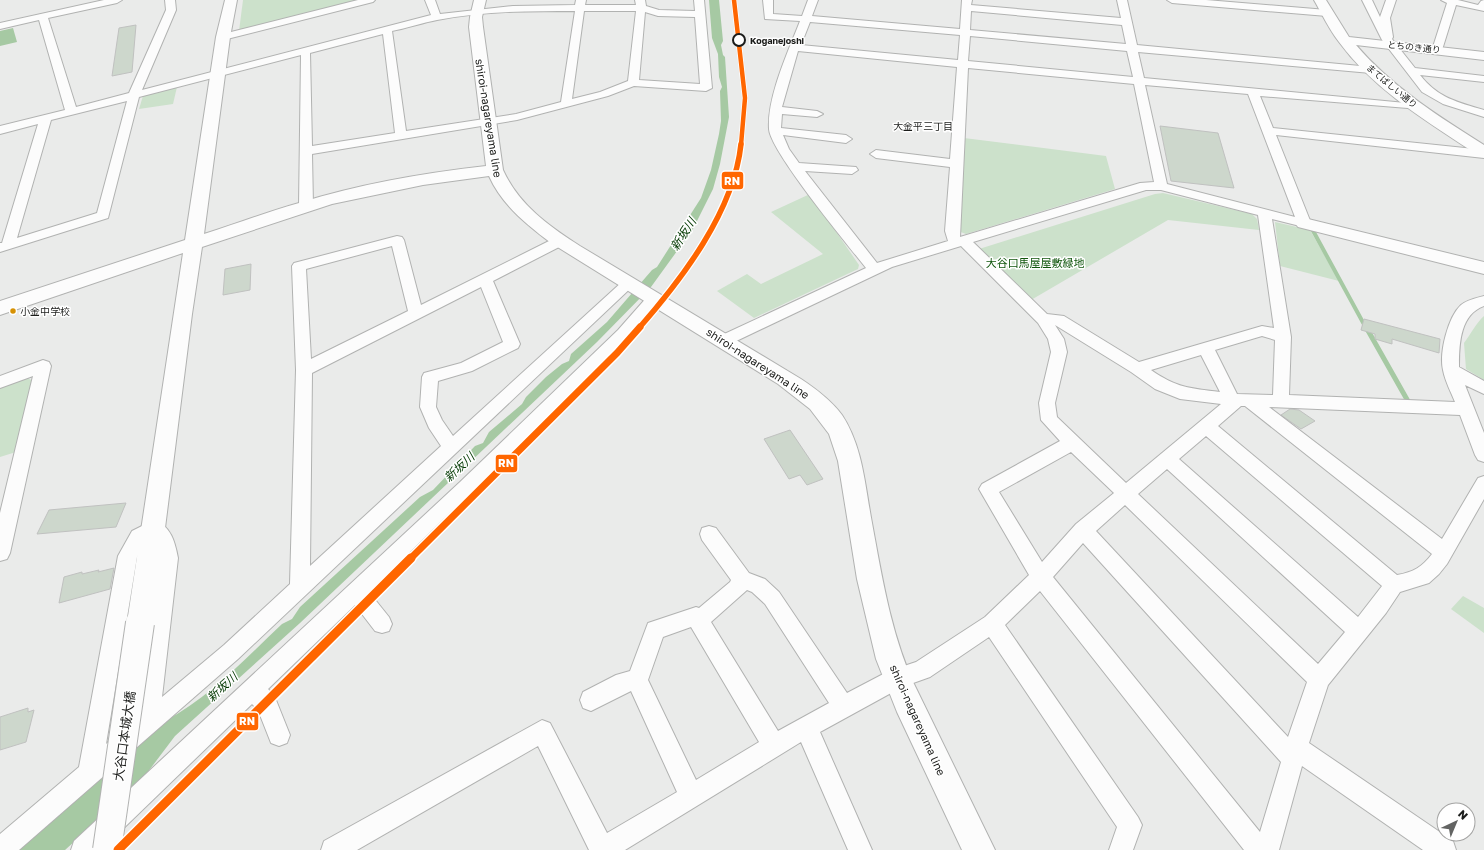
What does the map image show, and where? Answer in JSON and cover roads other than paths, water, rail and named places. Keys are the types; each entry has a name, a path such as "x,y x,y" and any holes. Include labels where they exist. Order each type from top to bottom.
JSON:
{"street":[{"path":"0,26 118,0"},
{"path":"4,246 103,215 134,95 171,10 170,0"},
{"name":"大谷口本城大橋","path":"107,850 223,38 230,0"},
{"path":"223,38 370,0"},
{"path":"430,0 436,17"},
{"path":"306,151 517,117 604,94 633,83 706,88 698,0"},
{"path":"768,0 768,17 964,33 1371,70"},
{"path":"813,0 789,62 776,110 775,131 783,150 794,166 874,269"},
{"path":"1122,0 1161,186"},
{"path":"1172,0 1327,13"},
{"name":"まてばしい通り","path":"1320,0 1344,40 1371,70 1416,108 1484,153"},
{"path":"1367,0 1389,42 1426,90 1434,97 1484,114"},
{"path":"1389,42 1385,18 1390,0"},
{"path":"1437,50 1449,1 1482,9 1484,3"},
{"path":"0,130 479,5 515,8 580,4 640,4 658,13 700,14"},
{"path":"566,104 580,4"},
{"path":"633,83 640,4"},
{"path":"1127,22 967,4 952,231 953,238 960,242 1043,319 1056,339 1059,352 1047,403 1049,420 1319,679"},
{"name":"shiroi-nagareyama line","path":"479,5 477,38 495,170 498,180 508,194 539,226 560,240 651,298 725,340 804,390 826,411 841,434 850,462 876,606 897,678 976,849"},
{"path":"43,17 71,111"},
{"path":"387,29 401,136"},
{"name":"とちのき通り","path":"1344,40 1389,42 1484,56"},
{"path":"795,48 1416,108"},
{"path":"304,50 306,55 306,206"},
{"path":"1410,71 1484,79"},
{"path":"1253,93 1304,223"},
{"path":"776,110 817,114"},
{"path":"4,246 46,118"},
{"path":"775,131 846,139"},
{"path":"1268,131 1484,153"},
{"path":"876,154 957,164"},
{"path":"794,166 852,170"},
{"path":"0,308 306,206 422,180 495,170"},
{"path":"725,340 874,269 1145,186 1161,186 1484,268"},
{"path":"1264,213 1283,337 1281,401"},
{"path":"300,589 304,370 299,266 397,240 416,313"},
{"path":"304,370 560,240"},
{"path":"451,447 435,423 428,407 430,377 466,367 512,344 485,278"},
{"path":"0,850 231,652 451,447 630,285"},
{"path":"83,850 466,487 623,334 651,298"},
{"path":"1484,300 1463,311 1455,329 1450,360 1451,370 1484,455"},
{"path":"1043,319 1059,320 1137,368 1161,385 1191,396 1239,400 1466,409"},
{"path":"1137,368 1262,331 1271,332 1283,337"},
{"path":"1206,348 1239,400 1444,552"},
{"path":"0,382 43,366 0,553"},
{"path":"1451,370 1484,388"},
{"path":"333,850 542,731 602,850 806,727 897,678 922,670 992,624 1041,577 1083,530 1239,400"},
{"path":"1206,426 1394,584 1415,581 1428,573 1444,552 1484,482"},
{"path":"1072,443 988,489 1041,577 1259,850"},
{"path":"1168,459 1358,630"},
{"path":"90,772 128,556 139,537 154,528 165,540 168,558 148,722"},
{"path":"1083,530 1294,754 1444,850"},
{"path":"709,534 742,580 758,584 772,598 844,706"},
{"path":"699,620 737,588 742,580"},
{"path":"1267,850 1294,754 1319,679 1358,630 1379,607 1394,584"},
{"path":"356,590 382,624"},
{"path":"691,796 637,680 655,630 696,616 774,746"},
{"path":"992,624 1130,825 1121,850"},
{"path":"590,700 624,682 637,680"},
{"path":"252,689 266,703 279,736"},
{"path":"806,727 860,850"}],"water":[{"name":"新坂川","path":"709,0 719,0 723,41 721,45 723,55 725,57 729,117 720,164 713,189 693,229 651,287 597,342 300,623 175,736 141,781 65,850 13,850 165,721 212,689 282,624 292,619 300,607 420,497 433,490 475,446 483,443 489,432 522,404 526,397 546,377 562,364 569,361 571,354 607,322 652,270 657,267 701,198 711,170 719,134 721,121 720,91 722,87 719,77 718,54 712,38"},
{"path":"13,28 17,42 0,46 0,31"}],"waterway":[{"path":"1311,227 1366,328"},
{"path":"1366,327 1409,403"}],"place":[{"name":"Koganejoshi","path":"739,40"},
{"name":"小金中学校","path":"13,311"}],"district":[{"name":"大金平三丁目","path":"923,126"}],"park label":[{"name":"大谷口馬屋屋敷緑地","path":"1035,262"}]}
